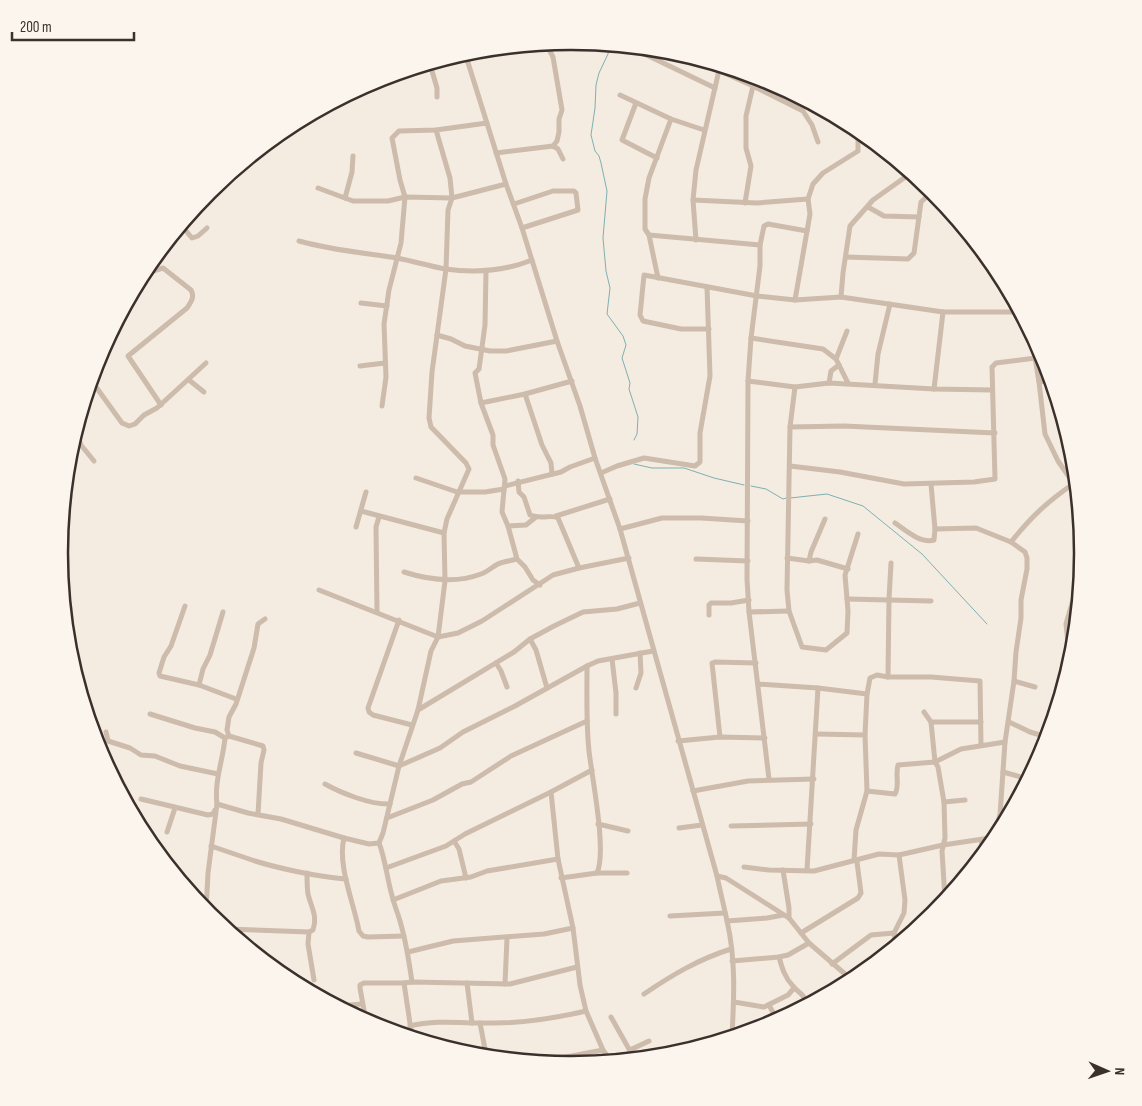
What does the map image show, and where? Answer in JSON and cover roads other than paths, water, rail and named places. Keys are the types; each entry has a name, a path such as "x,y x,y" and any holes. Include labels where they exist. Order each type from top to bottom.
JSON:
{"street":[{"path":"549,51 552,57 562,110 559,119 557,141 553,146"},
{"path":"657,58 715,88"},
{"path":"468,61 629,558 653,651 659,664 678,741 717,876 731,949 734,1002 732,1029"},
{"path":"431,70 437,97"},
{"path":"696,240 693,200 696,170 719,73"},
{"path":"742,80 803,111 812,126 818,142"},
{"path":"745,203 751,166 746,148 746,116 753,86"},
{"path":"620,95 671,118 704,130"},
{"path":"636,103 622,140 657,158"},
{"path":"658,278 649,236 645,229 645,199 649,178 671,118"},
{"path":"382,406 386,377 384,324 401,244 405,197 392,138 399,131 436,130 487,123"},
{"path":"412,982 408,952 405,947 404,936 379,843 384,832 399,766 418,710 431,651 438,636 445,581 444,533 446,519 469,468 432,427 429,418 446,269 448,210 452,198 450,178 436,130"},
{"path":"795,300 810,214 808,199 813,184 823,173 858,151 858,141"},
{"path":"496,153 553,146 558,149 563,159"},
{"path":"345,198 352,172 353,156"},
{"path":"841,297 842,273 850,226 873,200 905,177"},
{"path":"318,188 353,201 388,201 405,197 452,198 506,184"},
{"path":"514,204 553,191 574,191 576,193 578,210 522,228"},
{"path":"846,257 908,258 912,256 921,202 927,197"},
{"path":"693,200 745,203 808,199"},
{"path":"868,207 884,216 919,217"},
{"path":"769,780 749,612 748,381 760,245 764,226 765,224 807,231"},
{"path":"185,230 192,238 198,236 206,228"},
{"path":"649,236 760,245"},
{"path":"299,241 328,249 349,250 398,258 446,269 486,271 515,267 532,260"},
{"path":"156,270 163,268 192,290 193,293 193,299 187,308 128,356 161,404"},
{"path":"486,271 485,325 479,369 475,373 481,404 506,484 502,512 517,559 525,567 533,580 540,585"},
{"path":"709,329 681,329 641,319 643,278 646,275 757,296 795,300 841,297 943,312 1012,312"},
{"path":"601,473 644,458 695,466 700,462 700,433 710,387 707,287"},
{"path":"361,303 387,306"},
{"path":"876,384 878,354 890,304"},
{"path":"934,389 943,312"},
{"path":"829,383 831,370 838,362 847,331"},
{"path":"437,335 452,339 464,346 482,350 506,351 557,341"},
{"path":"751,338 823,349 838,362 848,383"},
{"path":"790,466 840,472 904,484 974,482 995,479 992,367 994,364 1035,358"},
{"path":"96,387 122,423 129,426 161,404 206,363"},
{"path":"360,366 385,363"},
{"path":"1037,363 1044,434 1050,448 1068,474"},
{"path":"189,380 204,392"},
{"path":"481,404 572,381"},
{"path":"748,381 795,387 848,383 934,389 992,390"},
{"path":"1039,382 1043,381"},
{"path":"795,387 790,427 790,501 787,558 788,611 802,647 826,650 847,634 848,599 845,575 858,534"},
{"path":"525,394 542,445 551,463 552,474"},
{"path":"790,427 844,426 995,433"},
{"path":"81,443 94,461"},
{"path":"416,478 457,492 485,492 506,484 552,474 595,458"},
{"path":"518,482 520,492 524,497 529,512 536,517"},
{"path":"895,523 910,534 927,542 934,540 935,528 930,484"},
{"path":"1011,542 1030,518 1047,502 1070,488"},
{"path":"356,527 366,492"},
{"path":"508,526 526,525 536,517 556,516 610,499"},
{"path":"361,511 444,533"},
{"path":"556,516 579,568"},
{"path":"376,612 376,527 380,517"},
{"path":"620,529 662,518 748,521"},
{"path":"809,561 825,519"},
{"path":"935,528 976,528 1011,542 1025,552 1028,563 1021,600 1021,618 1014,681 1005,742 1000,815"},
{"path":"319,590 438,636 458,633 482,621 553,575 629,558"},
{"path":"787,558 809,561 817,560 848,569"},
{"path":"404,572 445,581 470,578 483,574 500,563 517,559"},
{"path":"696,559 748,561"},
{"path":"888,677 891,563"},
{"path":"848,599 931,601"},
{"path":"709,615 709,605 711,603 743,602 749,600"},
{"path":"418,710 496,663 530,639 583,612 617,609 640,603"},
{"path":"185,606 171,646 164,657 159,673 160,676 199,685 233,696 236,699"},
{"path":"1067,634 1066,624 1071,606"},
{"path":"749,612 788,611"},
{"path":"199,685 223,612"},
{"path":"207,900 208,872 217,804 218,774 227,737 229,717 254,648 258,624 265,619"},
{"path":"398,620 368,708 369,712 373,715 412,725"},
{"path":"530,639 536,650 546,688"},
{"path":"356,752 399,766 440,748 463,732 598,661 653,651"},
{"path":"636,688 641,673 640,653"},
{"path":"612,659 616,693 616,714"},
{"path":"496,663 502,671 507,687"},
{"path":"720,737 712,663 756,663"},
{"path":"587,666 587,721 598,824 600,866 597,874"},
{"path":"801,933 858,898 862,889 857,862 854,860 856,830 867,791 865,735 867,694 870,678 877,675 980,681 981,745"},
{"path":"1014,681 1035,687"},
{"path":"758,684 867,694"},
{"path":"807,870 818,688"},
{"path":"924,712 931,722 935,762 938,767 944,802 945,838 942,851 945,889"},
{"path":"150,714 263,746 258,814"},
{"path":"387,818 433,800 470,782 510,756 587,721"},
{"path":"931,722 981,722"},
{"path":"1009,722 1040,735"},
{"path":"106,732 108,741 130,748 141,755 155,756 180,766 218,774"},
{"path":"816,734 865,735"},
{"path":"678,741 720,737 765,738"},
{"path":"867,791 895,794 897,791 896,771 898,765 935,762 961,749 1005,742"},
{"path":"386,868 454,841 592,770"},
{"path":"1003,772 1021,777"},
{"path":"693,791 730,783 814,779"},
{"path":"325,784 338,792 383,805 390,804"},
{"path":"551,792 561,878 573,928 577,967 586,1011 606,1055"},
{"path":"141,799 208,815 213,814 217,804"},
{"path":"944,802 965,800"},
{"path":"217,804 344,838 369,844 379,843"},
{"path":"167,832 175,808"},
{"path":"598,824 628,831"},
{"path":"731,826 811,824"},
{"path":"679,828 702,825"},
{"path":"344,838 342,846 346,879 359,931 363,936 404,936"},
{"path":"744,867 814,871 879,854 899,855 943,845 981,840"},
{"path":"454,841 459,849 466,878"},
{"path":"211,846 264,863 307,873 346,879"},
{"path":"895,938 894,933 904,913 905,900 899,855"},
{"path":"393,900 441,881 466,878 487,871 558,859"},
{"path":"783,870 789,908 788,918"},
{"path":"237,929 309,932 313,930 315,918 308,894 307,873"},
{"path":"561,878 627,873"},
{"path":"717,876 726,878 783,914 809,943 844,975"},
{"path":"670,916 725,913"},
{"path":"727,921 767,918 783,914"},
{"path":"408,952 453,941 544,934 573,928"},
{"path":"309,932 308,944 314,980"},
{"path":"832,964 871,935 894,933"},
{"path":"505,984 507,938"},
{"path":"732,961 788,955 809,943"},
{"path":"644,994 673,974 692,964 731,949"},
{"path":"779,957 786,978 805,998"},
{"path":"364,1011 360,985 364,983 505,984 546,976 577,967"},
{"path":"404,983 411,1030"},
{"path":"467,983 472,1023"},
{"path":"734,1002 764,1007 788,995 794,988"},
{"path":"351,1005 362,1004"},
{"path":"768,1004 773,1013"},
{"path":"410,1026 438,1022 496,1023 554,1018 586,1011"},
{"path":"612,1017 630,1050 649,1041"},
{"path":"480,1023 485,1048"},
{"path":"573,1056 603,1050"}],"waterway":[{"path":"608,51 596,85 591,135 595,151 599,156 607,191 603,238 606,271 610,288 607,314 623,336 626,345 622,358 638,417 637,434 634,440"},
{"path":"634,464 652,468 684,468 744,485"},
{"path":"751,486 766,489 783,499 786,498"},
{"path":"790,498 827,494 863,506 922,554 987,624"}]}
